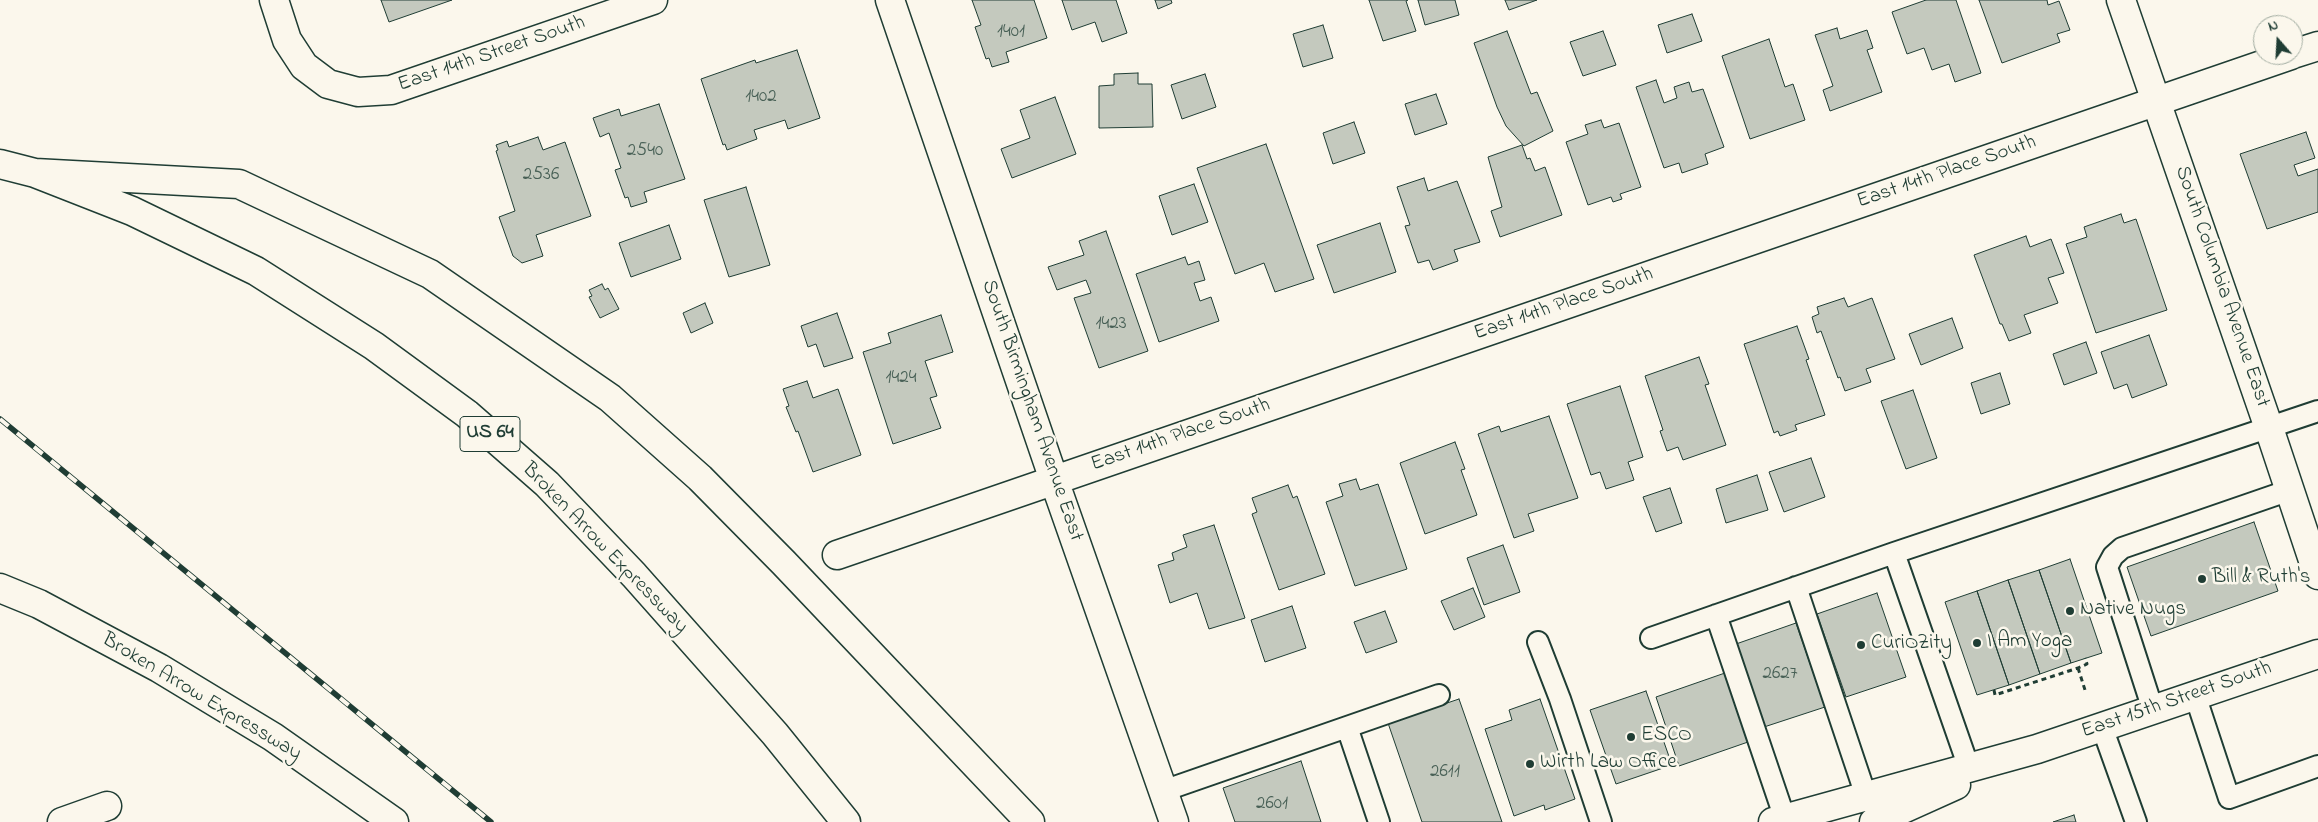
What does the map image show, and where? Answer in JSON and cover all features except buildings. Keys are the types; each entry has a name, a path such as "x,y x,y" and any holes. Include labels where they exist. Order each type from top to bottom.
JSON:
{"main road":[{"name":"East 14th Street South","path":"274,0 287,40 304,66 328,84 358,92 391,90 653,0"},
{"name":"South Birmingham Avenue East","path":"890,0 1054,480 1174,822"},
{"name":"South Columbia Avenue East","path":"2121,0 2270,428 2318,575"},
{"name":"East 14th Place South","path":"2303,51 2318,46"},
{"name":"East 14th Place South","path":"837,555 2263,65"},
{"name":"Broken Arrow Expressway","path":"0,164 35,173 132,211 256,271 374,346 467,414 546,484 634,575 775,734 846,822"},
{"path":"35,173 239,184 430,274 610,398 700,478 791,570 1030,822"},
{"name":"Broken Arrow Expressway","path":"0,588 40,604 159,668 273,737 394,822"},
{"path":"0,600 40,604"},
{"name":"East 15th Street South","path":"1779,820 2037,749 2318,654"},
{"name":"East 15th Street South","path":"1874,822 1909,815 2037,749"},
{"path":"62,822 107,806"}],"lane":[{"path":"1651,638 1894,553 2318,411"},
{"path":"2153,710 2107,568 2113,556 2122,548 2290,490"},
{"path":"1894,553 1968,768"},
{"path":"1796,587 1866,796"},
{"path":"1716,615 1779,820"},
{"path":"1538,642 1560,699 1601,822"},
{"path":"1163,790 1439,695"},
{"path":"2195,695 2228,798 2318,766"},
{"path":"2102,726 2136,822"},
{"path":"1347,727 1379,822"}],"path":[{"path":"1994,690 1995,695 2078,668 2087,664 2085,658"},
{"path":"2078,668 2085,690"},
{"path":"2054,669 2057,675"},
{"path":"2024,679 2027,685"}],"railway":[{"path":"0,419 491,822"}],"place":[{"name":"Bill & Ruth's","path":"2202,579"},
{"name":"Native Nugs","path":"2070,611"},
{"name":"I Am Yoga","path":"1977,643"},
{"name":"CuriOZity","path":"1861,645"},
{"name":"ESCO","path":"1631,737"},
{"name":"Wirth Law Office","path":"1530,764"}]}
